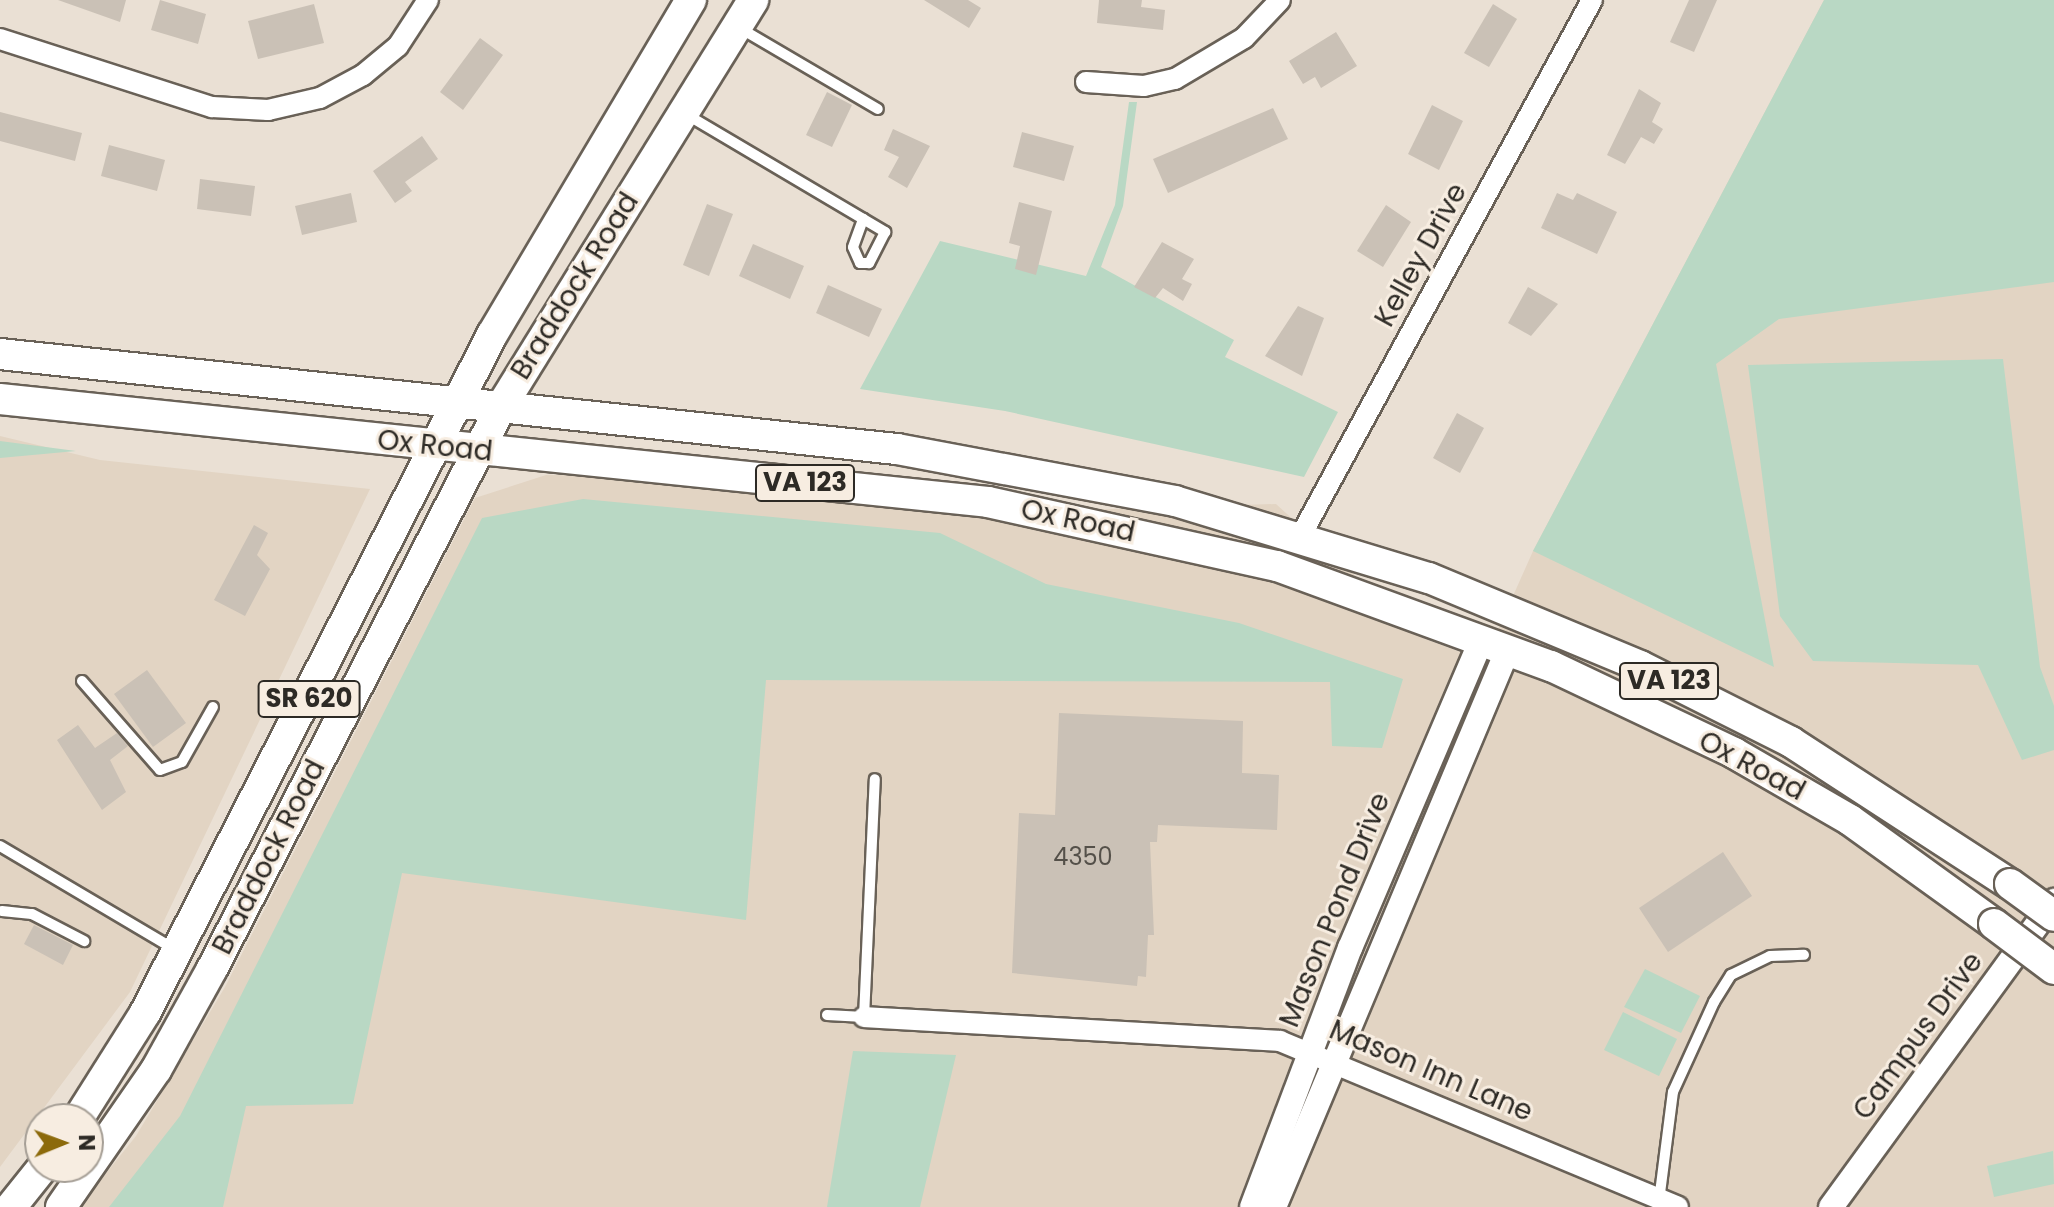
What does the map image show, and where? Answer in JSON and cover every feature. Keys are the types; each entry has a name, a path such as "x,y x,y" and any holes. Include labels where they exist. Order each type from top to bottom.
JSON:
{"main road":[{"name":"Braddock Road","path":"88,1103 178,951 457,403 691,0"},
{"name":"Braddock Road","path":"61,1207 163,1057 501,407 753,0"},
{"name":"Ox Road","path":"0,354 957,457 1175,501 1300,537 1484,598 1640,666 1791,742 2010,884 2054,916"},
{"name":"Ox Road","path":"0,399 988,502 1210,551 1331,582 1495,644 1734,753 1850,820 2054,969"},
{"path":"1210,551 1262,554 1300,537 1331,582"},
{"path":"11,1207 30,1183"}],"street":[{"path":"0,39 212,107 268,110 320,98 363,75 398,46 428,0"},
{"path":"1086,82 1144,86 1175,79 1244,38 1280,0"},
{"name":"Kelley Drive","path":"1300,537 1592,0"},
{"name":"Mason Pond Drive","path":"1252,1207 1311,1049 1495,644"},
{"name":"Mason Pond Drive","path":"1274,1207 1495,644"},
{"name":"Campus Drive","path":"1831,1207 2054,901"},
{"name":"Mason Inn Lane","path":"864,1017 1213,1034 1311,1049 1665,1204"}],"lane":[{"path":"737,26 878,109"},
{"path":"682,112 863,219"},
{"path":"82,681 160,770 182,762 213,707"},
{"path":"864,1017 875,779"},
{"path":"0,846 178,951"},
{"path":"2,911 32,914 84,941"},
{"path":"1665,1204 1673,1092 1714,1002 1731,975 1770,956 1804,955"},
{"name":"Mason Inn Lane","path":"827,1015 864,1017"}],"shaded area":[{"path":"1824,0 2054,0 2054,1207 79,1207 98,1183 104,1183 104,1176 136,1136 225,987 475,498 546,475 640,476 982,513 1276,504 1425,639 1484,661 1533,551"},
{"path":"0,436 100,460 370,489 130,992 48,1103 24,1103 24,1135 0,1167"}],"green space":[{"path":"1824,0 2054,0 2054,282 1779,319 1716,364 1774,667 1533,551"},
{"path":"1129,102 1137,102 1123,206 1101,267 1234,340 1225,357 1338,412 1304,477 1005,411 860,389 940,241 1086,276 1115,205"},
{"path":"2003,359 2040,667 2054,706 2054,750 2022,760 1978,665 1813,661 1780,616 1748,365"},
{"path":"0,441 76,451 0,458"},
{"path":"583,499 940,533 1046,584 1239,623 1403,679 1382,748 1332,746 1330,682 766,680 746,920 402,873 353,1104 246,1106 223,1207 109,1207 180,1116 482,518"},
{"path":"1645,969 1700,996 1681,1033 1624,1007"},
{"path":"1623,1012 1677,1039 1659,1076 1604,1050"},
{"path":"853,1051 956,1055 920,1207 827,1207"},
{"path":"2053,1151 2054,1184 1994,1197 1987,1166"}],"building":[{"path":"58,0 126,0 120,22"},
{"path":"160,0 206,14 198,44 151,30"},
{"path":"924,0 968,0 981,8 969,28"},
{"path":"1099,0 1142,0 1141,7 1165,10 1163,30 1097,23"},
{"path":"1689,0 1717,0 1694,52 1670,42"},
{"path":"314,4 324,43 258,59 248,21"},
{"path":"1493,4 1517,19 1489,67 1464,53"},
{"path":"1336,32 1357,66 1321,88 1315,77 1303,84 1289,61"},
{"path":"480,38 503,55 463,110 440,92"},
{"path":"1639,89 1661,103 1652,122 1663,129 1654,144 1641,137 1625,164 1607,155"},
{"path":"827,92 852,105 832,147 806,135"},
{"path":"1432,105 1463,121 1439,170 1408,154"},
{"path":"1273,108 1288,139 1168,193 1153,159"},
{"path":"0,112 82,133 75,161 0,141"},
{"path":"893,129 930,146 907,188 888,177 899,157 884,150"},
{"path":"1022,132 1074,146 1064,181 1013,167"},
{"path":"422,136 438,159 405,182 412,191 395,203 373,171"},
{"path":"109,145 165,160 157,191 101,176"},
{"path":"200,179 255,186 251,216 197,209"},
{"path":"351,193 357,222 302,235 295,206"},
{"path":"1557,193 1573,200 1577,193 1617,212 1597,254 1541,228"},
{"path":"1019,202 1052,211 1036,275 1015,269 1020,246 1009,243"},
{"path":"707,204 733,214 709,276 683,265"},
{"path":"1386,205 1411,222 1383,267 1357,251"},
{"path":"1162,242 1194,259 1182,279 1192,284 1183,301 1163,288 1155,298 1134,287"},
{"path":"753,244 804,266 790,299 739,276"},
{"path":"828,285 882,309 869,337 816,313"},
{"path":"1528,287 1558,304 1531,336 1508,323"},
{"path":"1298,306 1324,318 1302,376 1265,356"},
{"path":"1457,413 1484,428 1460,473 1433,458"},
{"path":"254,525 268,533 257,555 270,569 245,616 214,600"},
{"path":"147,670 186,723 153,747 114,694"},
{"path":"1059,713 1243,721 1242,773 1279,775 1277,830 1158,825 1157,842 1150,842 1154,935 1148,935 1146,977 1138,976 1137,986 1012,973 1019,813 1055,815"},
{"path":"78,725 95,748 117,733 128,746 110,760 126,792 102,810 57,740"},
{"path":"1723,852 1752,896 1668,952 1639,908"},
{"path":"34,925 73,945 63,965 24,944"}]}
